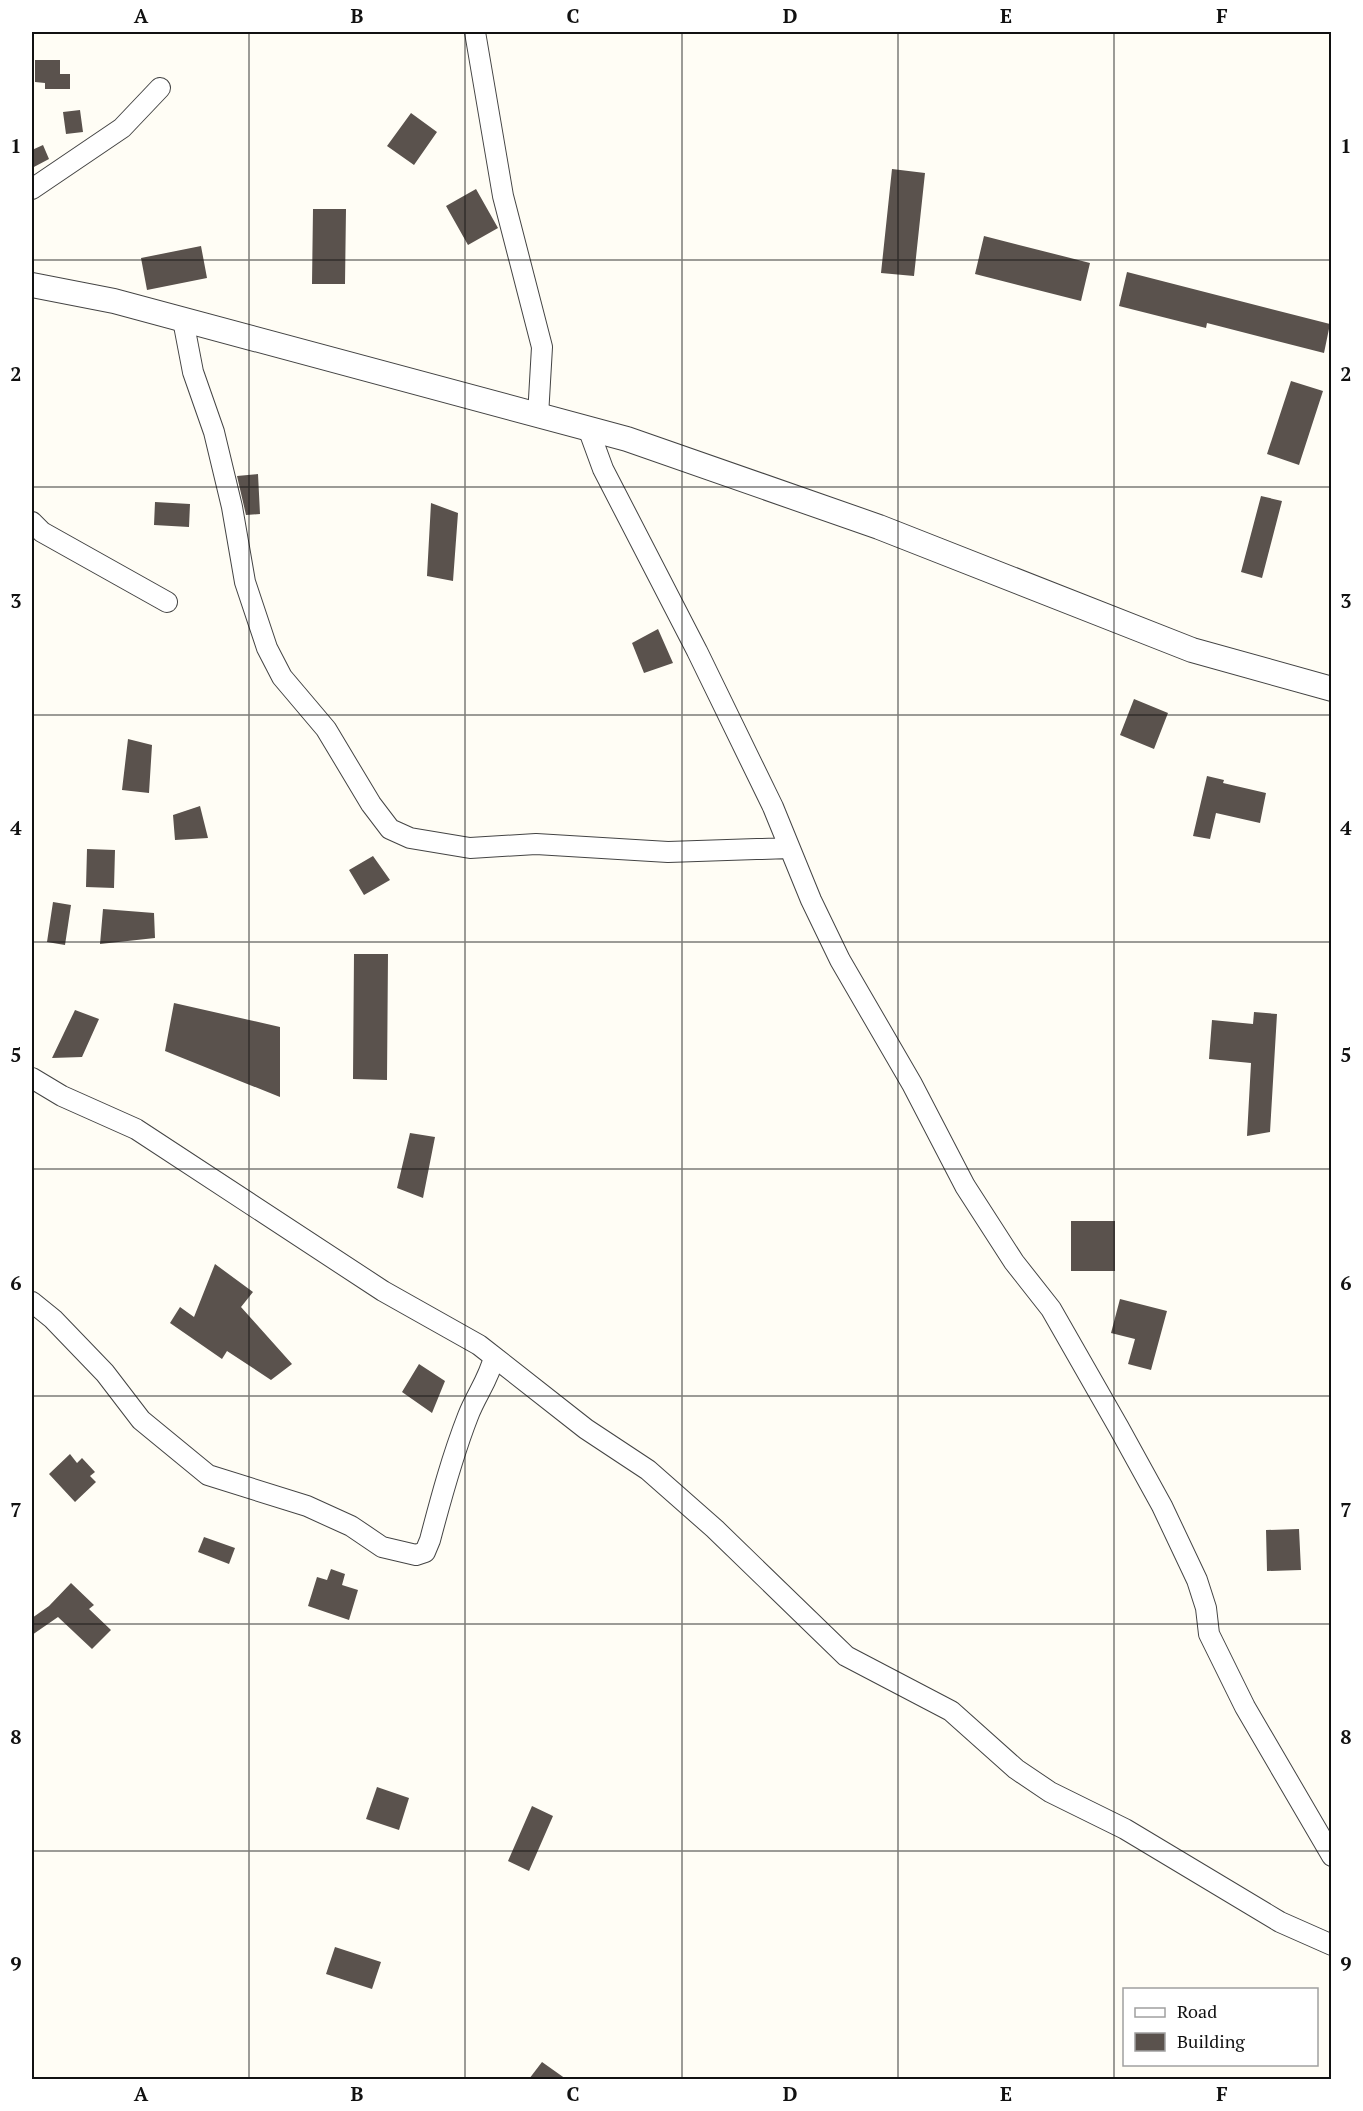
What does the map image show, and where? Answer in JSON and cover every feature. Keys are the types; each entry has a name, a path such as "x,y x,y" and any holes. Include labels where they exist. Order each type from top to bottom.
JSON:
{"street":[{"path":"475,32 511,236 526,282 542,347 538,416"},
{"path":"32,189 122,128 160,88"},
{"path":"32,285 114,301 360,365 588,428 879,526 1192,650 1332,689"},
{"path":"183,320 193,372 214,432 232,507 245,582 267,648 282,677 326,729 371,804 390,829 410,838 470,848 536,844 668,852 789,848"},
{"path":"588,428 603,469 697,651 772,807 840,960 912,1084 965,1186 1014,1262 1051,1309 1162,1506 1197,1580 1206,1608 1209,1635 1245,1707 1332,1856"},
{"path":"32,522 42,532 167,602"},
{"path":"32,1080 136,1129 384,1291 479,1345 586,1429 648,1470 715,1529 846,1656 951,1711 1016,1769 1050,1792 1125,1829 1280,1922 1332,1945"},
{"path":"32,1302 53,1319 105,1373 141,1420 208,1475 307,1506 351,1526 382,1547 416,1555 425,1552 430,1540 451,1460 471,1408 490,1374 494,1357"}],"building":[{"path":"35,60 60,60 60,74 70,74 70,89 45,89 45,83 35,82"},
{"path":"80,110 83,132 66,134 63,112"},
{"path":"411,113 437,132 414,165 387,146"},
{"path":"43,145 49,159 32,168 32,150"},
{"path":"892,169 925,173 914,276 881,273"},
{"path":"476,189 498,228 468,245 446,206"},
{"path":"313,209 346,209 345,284 312,284"},
{"path":"984,236 1090,263 1081,301 975,274"},
{"path":"201,246 207,278 147,290 141,258"},
{"path":"1127,272 1330,324 1324,353 1207,323 1206,328 1119,306"},
{"path":"1291,381 1323,391 1299,465 1267,454"},
{"path":"258,474 260,514 246,515 237,476"},
{"path":"1261,496 1282,501 1262,578 1241,572"},
{"path":"155,502 190,504 189,527 154,525"},
{"path":"431,503 458,513 453,581 427,576"},
{"path":"658,629 673,663 644,673 632,643"},
{"path":"1134,699 1168,713 1154,749 1120,735"},
{"path":"128,739 152,745 149,793 122,790"},
{"path":"1207,776 1224,780 1223,783 1266,793 1260,823 1216,813 1210,839 1193,836"},
{"path":"200,806 208,838 175,840 173,815"},
{"path":"87,849 115,850 114,888 86,887"},
{"path":"373,856 390,880 364,895 349,870"},
{"path":"53,902 71,905 65,945 47,942"},
{"path":"103,909 154,913 155,938 100,944"},
{"path":"354,954 388,954 387,1080 353,1079"},
{"path":"174,1003 280,1027 280,1097 165,1051"},
{"path":"75,1010 99,1019 82,1057 52,1058"},
{"path":"1254,1012 1277,1014 1270,1132 1247,1136 1251,1063 1209,1059 1212,1020 1253,1024"},
{"path":"410,1133 435,1137 423,1198 397,1188"},
{"path":"1071,1221 1115,1221 1115,1271 1071,1271"},
{"path":"215,1264 253,1292 241,1307 292,1364 271,1380 227,1351 222,1359 170,1323 180,1307 194,1317"},
{"path":"1120,1299 1167,1311 1151,1370 1128,1364 1135,1339 1111,1333"},
{"path":"419,1364 445,1381 432,1413 402,1392"},
{"path":"70,1454 77,1463 82,1458 95,1472 90,1476 96,1482 75,1502 49,1474"},
{"path":"1299,1529 1301,1570 1267,1571 1266,1530"},
{"path":"204,1537 235,1548 229,1564 198,1552"},
{"path":"331,1569 345,1574 342,1585 358,1590 349,1620 308,1606 317,1577 327,1580"},
{"path":"71,1583 94,1605 89,1609 111,1630 92,1649 58,1617 32,1635 32,1618 49,1606"},
{"path":"377,1787 409,1798 399,1830 366,1819"},
{"path":"532,1806 553,1816 529,1871 508,1861"},
{"path":"335,1947 381,1962 372,1989 326,1974"},
{"path":"542,2062 566,2079 529,2079"}]}
